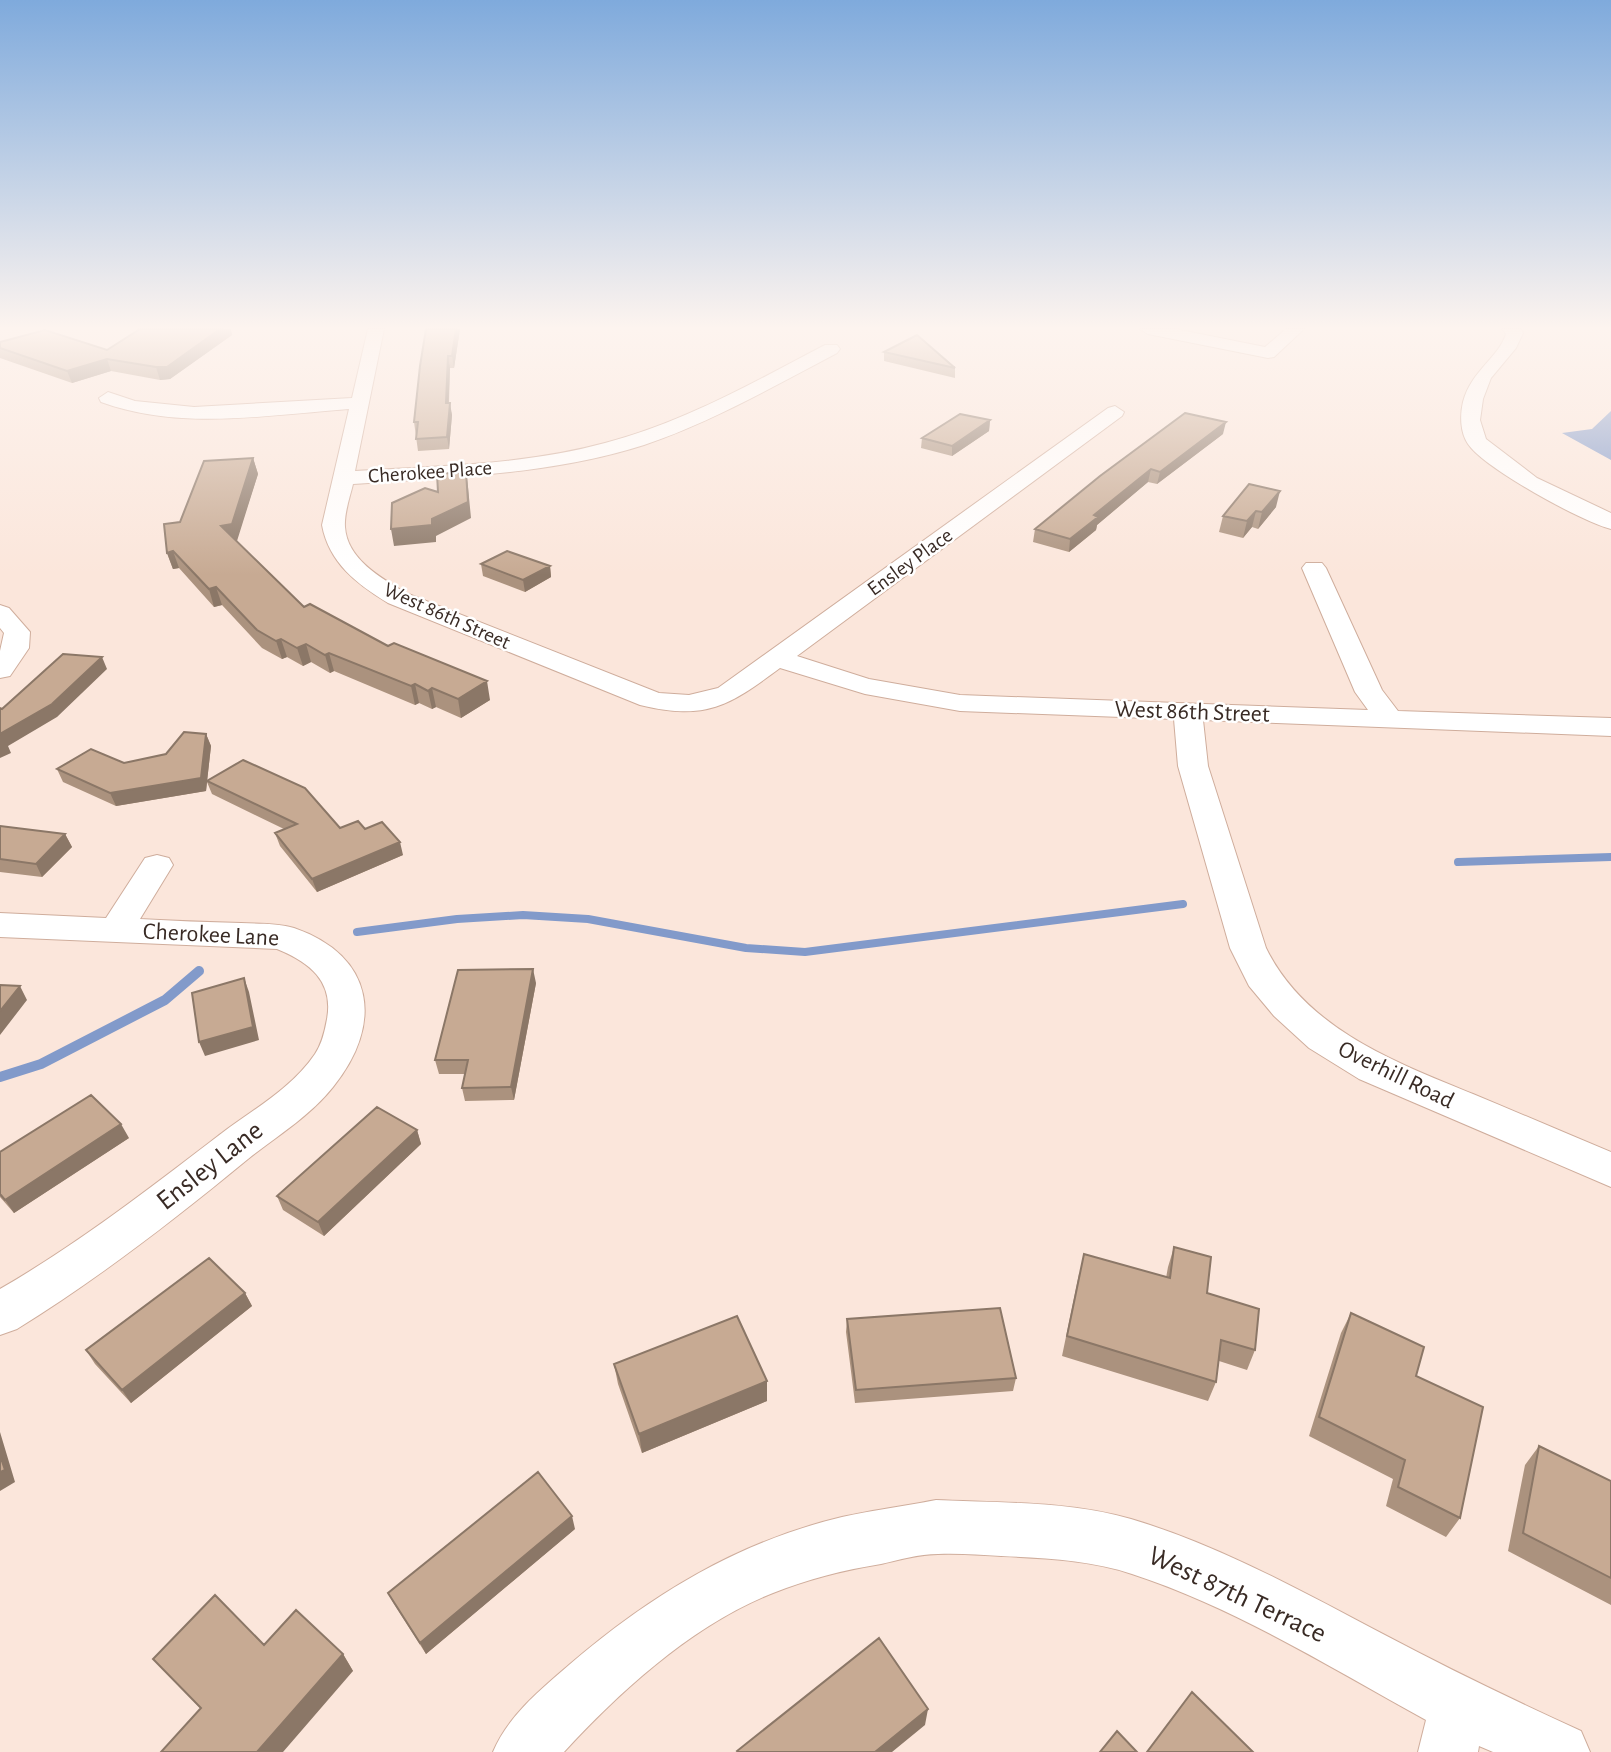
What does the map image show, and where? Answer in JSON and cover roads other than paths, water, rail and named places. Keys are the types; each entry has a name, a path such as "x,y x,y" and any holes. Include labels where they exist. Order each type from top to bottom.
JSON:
{"street":[{"path":"159,411 196,411"},
{"name":"West 86th Street","path":"357,411 333,525 336,540 349,562 369,581 427,612 650,699 670,705 701,704"},
{"name":"Cherokee Place","path":"342,478 540,462 609,448 681,423 706,411"},
{"path":"1471,411 1472,432 1477,442 1530,482 1611,522"},
{"name":"Ensley Place","path":"701,704 728,694 778,659 1115,412"},
{"path":"1314,568 1369,692 1389,718"},
{"path":"0,613 17,632 16,648 0,670"},
{"name":"West 86th Street","path":"778,659 865,685 960,702 1188,713 1611,727"},
{"name":"Overhill Road","path":"1188,713 1193,766 1248,948 1262,977 1287,1007 1322,1038 1373,1069 1611,1170"},
{"name":"Cherokee Lane","path":"116,930 158,865"},
{"name":"Cherokee Lane","path":"0,925 282,937 309,947 332,963 336,971"},
{"name":"Ensley Lane","path":"0,1314 51,1284 146,1217 315,1081 337,1051 349,1014 347,989 336,971"},
{"name":"West 87th Terrace","path":"523,1752 565,1707 622,1657 670,1620 705,1599 763,1569 841,1544 936,1528 1049,1531 1129,1546 1210,1576 1265,1602 1453,1729 1560,1752"}],"water":[{"path":"1611,411 1611,460 1562,433 1592,429"}],"waterway":[{"path":"1458,862 1611,857"},
{"path":"357,932 457,919 523,915 588,919 746,948 805,952 1183,904"},
{"path":"0,1077 41,1064 165,1000 199,971"}]}
